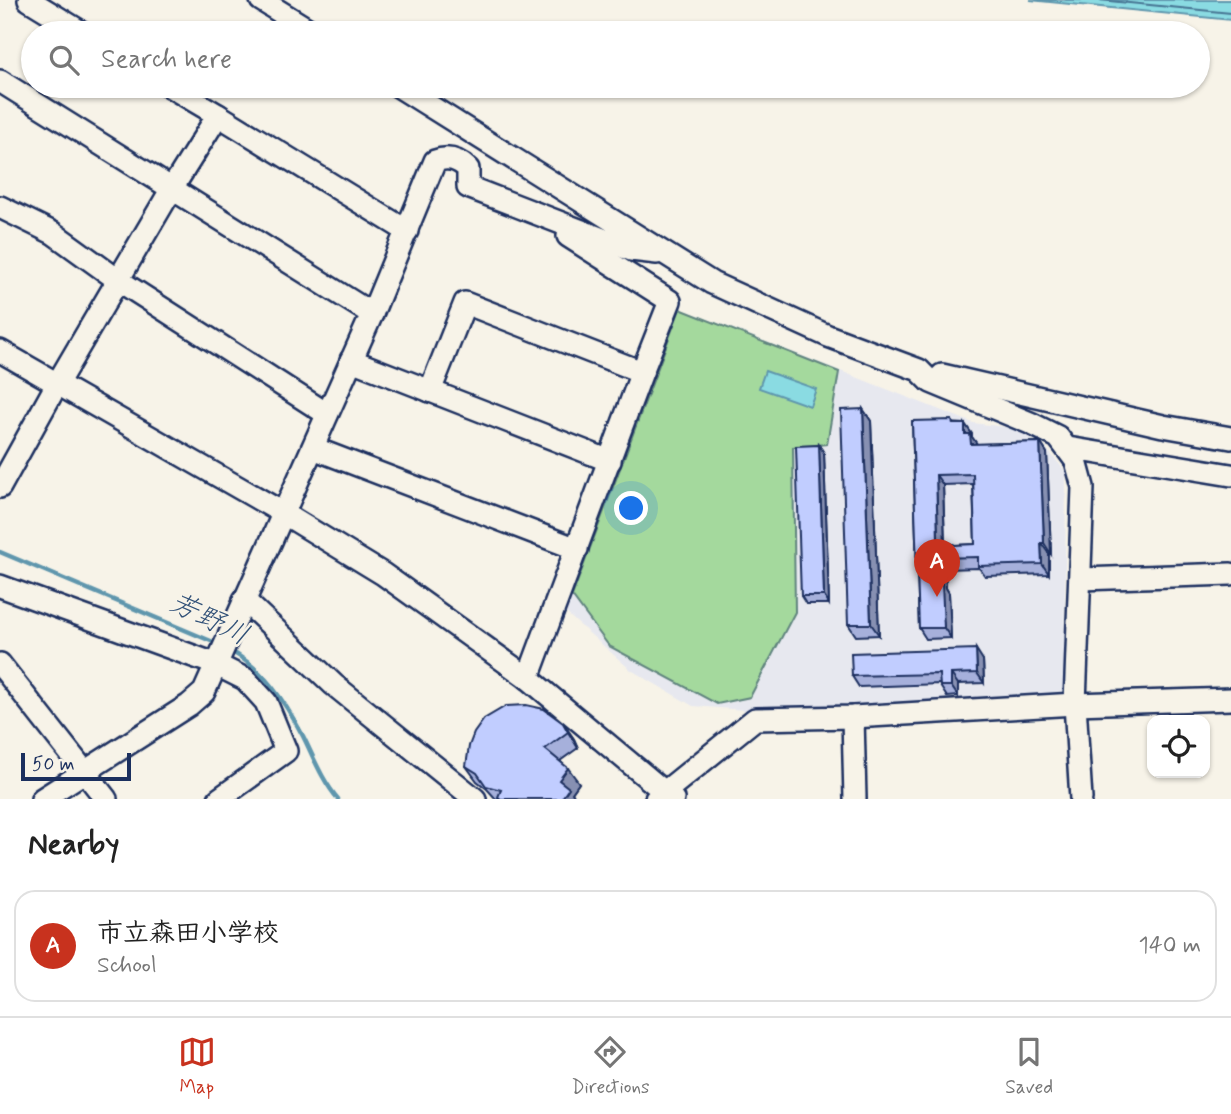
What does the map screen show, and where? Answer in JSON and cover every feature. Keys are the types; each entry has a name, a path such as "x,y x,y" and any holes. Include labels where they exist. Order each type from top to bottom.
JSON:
{"street":[{"path":"29,0 63,21"},
{"path":"261,0 295,21"},
{"path":"0,81 21,94"},
{"path":"27,98 372,314"},
{"path":"189,98 407,231"},
{"path":"416,98 712,283 828,336 919,370 1163,426 1231,438"},
{"path":"0,485 171,190 218,116"},
{"path":"42,799 204,692 372,314 435,161 442,158 459,160 468,169 468,187 631,250 664,253"},
{"path":"0,207 53,233 118,280 327,414"},
{"path":"528,678 670,301 531,212"},
{"path":"430,391 465,303 642,372"},
{"path":"0,351 283,513 383,574 528,678 665,796 755,719 853,717 1075,704 1231,699"},
{"path":"351,360 610,461"},
{"path":"919,370 931,383 1058,437 1076,461 1083,486 1075,704 1081,799"},
{"path":"313,448 577,549"},
{"path":"1068,448 1231,475"},
{"path":"1081,579 1231,574"},
{"path":"0,586 217,660 244,678 266,702 286,751 219,799"},
{"path":"240,610 475,799"},
{"path":"0,664 106,799"},
{"path":"853,717 855,799"}],"shaded area":[{"path":"680,308 973,423 1013,428 1046,448 1066,472 1064,691 1060,696 757,711 693,706 631,670 566,613"}],"green space":[{"path":"680,309 839,372 827,444 793,447 795,612 750,697 717,704 609,646 572,596"}],"water":[{"path":"1030,0 1231,0 1231,20"},
{"path":"765,371 816,389 810,406 759,388"}],"building":[{"path":"863,409 871,624 848,624 841,410"},
{"path":"952,420 953,424 965,424 965,434 970,434 971,444 1040,442 1044,543 1041,543 1042,564 978,566 978,557 938,558 944,628 919,628 912,421","holes":["973,474 975,544 955,545 938,539 936,475"]},
{"path":"819,445 824,596 801,596 796,446"},
{"path":"976,649 977,673 951,674 951,686 940,686 939,674 852,676 851,653"},
{"path":"526,705 544,709 563,723 568,732 545,749 568,768 559,780 569,788 562,799 501,799 498,797 501,790 486,786 477,773 466,766 469,746 484,719 506,706"}],"waterway":[{"name":"芳野川","path":"0,552 218,644"},
{"name":"芳野川","path":"229,650 253,667 281,699 323,777 338,799"}],"place":[{"name":"市立森田小学校","path":"937,597"}]}
